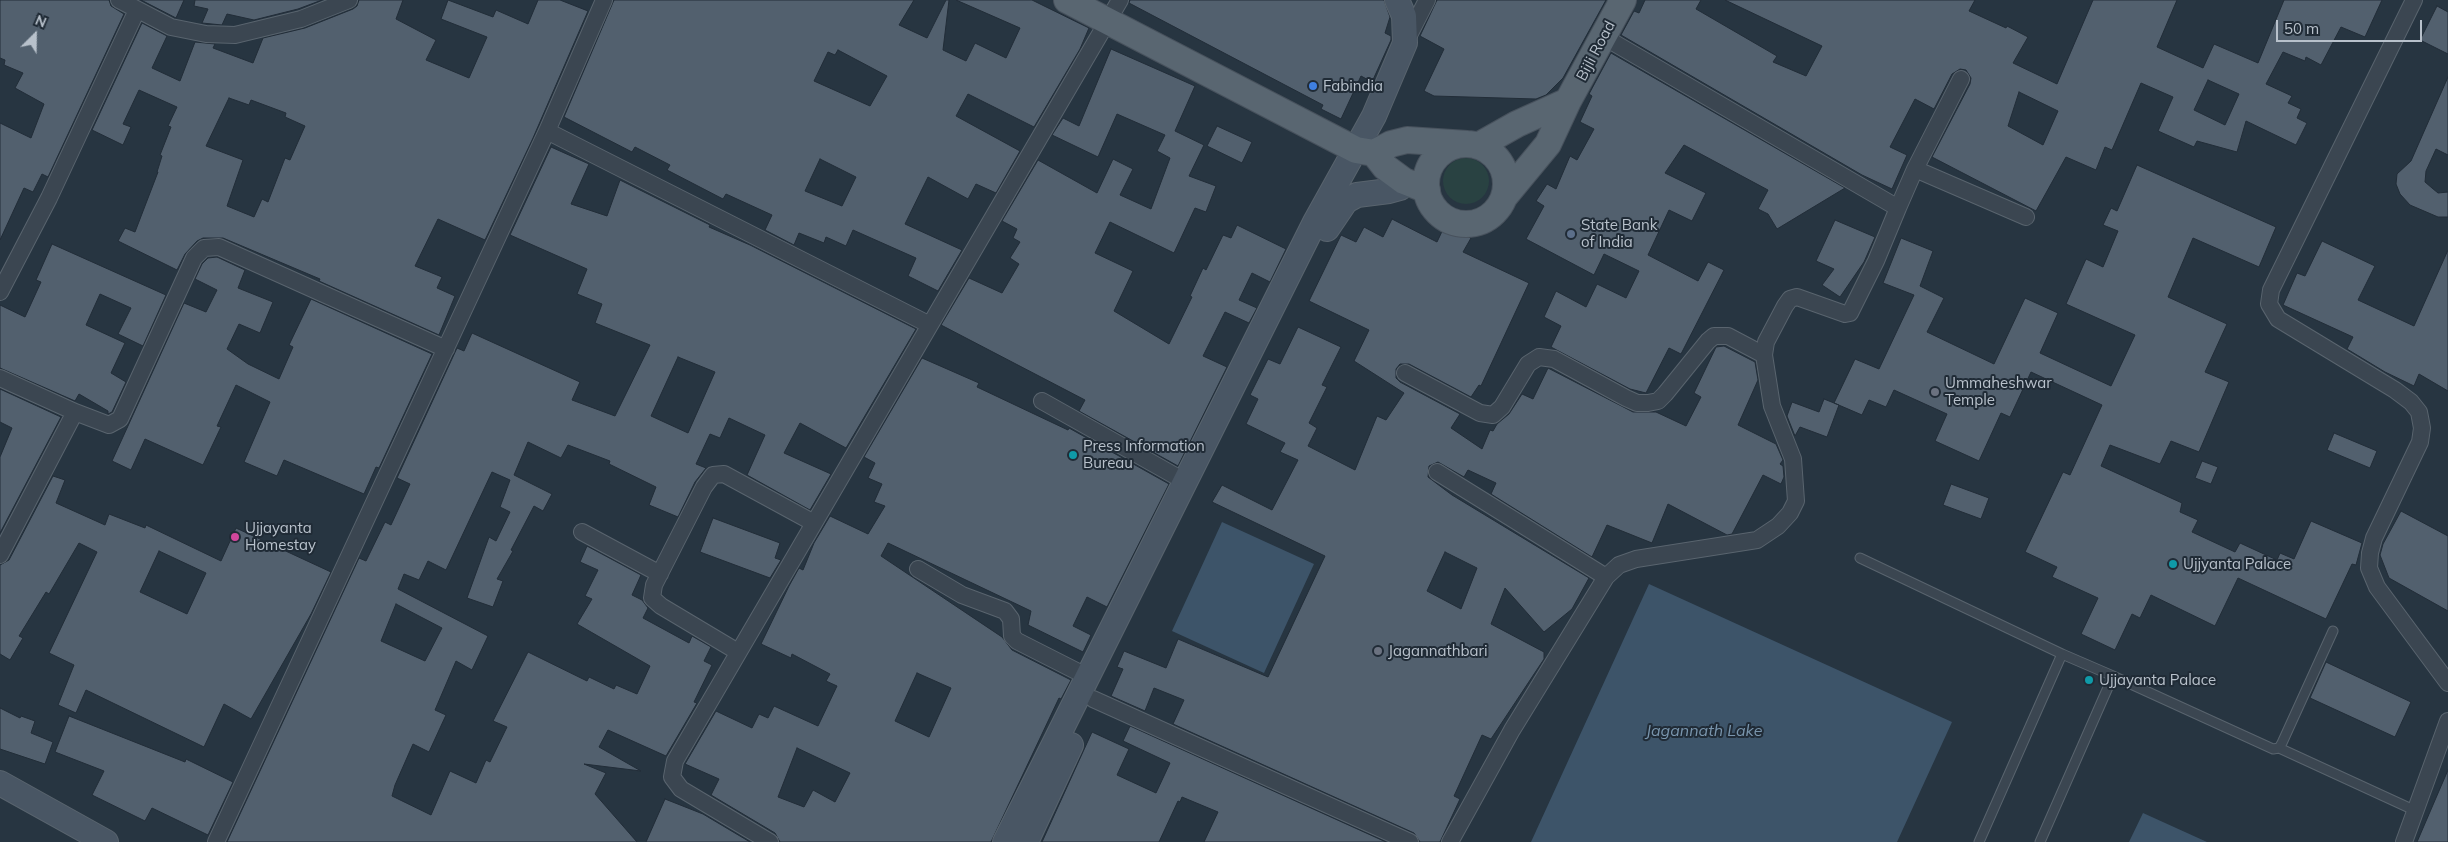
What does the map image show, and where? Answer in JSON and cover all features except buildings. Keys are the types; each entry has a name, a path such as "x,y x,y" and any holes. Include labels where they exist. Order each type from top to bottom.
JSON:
{"main road":[{"path":"1067,0 1108,24 1365,152 1385,167 1417,186 1444,218 1458,224 1474,224 1488,219 1498,209 1505,196 1507,181 1503,166 1494,154 1472,145 1407,140 1365,152"},
{"name":"Bijli Road","path":"1505,196 1548,144 1568,101 1623,0"},
{"path":"1417,186 1426,180 1430,166 1439,154 1452,146 1472,145 1568,101"}],"street":[{"path":"119,0 171,27 206,34 235,35 301,19 344,1"},
{"path":"770,842 681,789 672,777 675,761 1108,24 1120,0"},
{"path":"1397,0 1404,16 1405,43"},
{"path":"1026,842 1090,688 1186,482 1315,222 1365,152 1374,116 1405,43 1427,0"},
{"path":"2414,0 2271,290 2269,304 2278,319 2396,390 2411,402 2419,412 2422,428 2420,442 2374,538 2369,568 2377,587 2448,683"},
{"path":"216,842 547,131 598,1"},
{"path":"0,292 52,190 137,10"},
{"path":"1604,37 1898,208"},
{"path":"1450,842 1512,730 1606,577 1619,565 1636,559 1757,540 1778,526 1790,513 1796,501 1793,459 1772,406 1764,355 1766,342 1790,299 1804,298 1845,314 1850,313 1876,261 1915,169 1961,79"},
{"path":"547,131 930,325"},
{"path":"1915,169 2026,218"},
{"path":"1005,842 1090,688 1332,218 1346,201 1357,194 1417,186"},
{"path":"0,378 75,412 109,424 120,419 194,258 200,251 210,246 219,247 446,349"},
{"path":"1405,373 1480,413 1493,415 1502,407 1528,364 1539,357 1554,359 1637,403 1648,403 1658,401 1665,394 1714,336 1728,336 1764,355"},
{"path":"1042,401 1186,482"},
{"path":"0,555 75,412"},
{"path":"1437,472 1606,577"},
{"path":"738,652 656,602 651,592 704,488 713,475 719,473 733,477 814,523"},
{"path":"582,532 660,574"},
{"path":"918,569 968,598 1005,611 1011,619 1012,636 1017,641 1090,688 1410,842"},
{"path":"2430,658 2448,667"},
{"path":"2404,842 2448,721"},
{"path":"0,783 106,842"}],"lane":[{"path":"1860,558 2062,654 2267,748 2273,750 2279,748 2416,811"},
{"path":"2279,748 2313,680 2333,631"},
{"path":"1979,842 2062,654"},
{"path":"2040,842 2113,676"}],"green space":[{"path":"1471,158 1475,159 1485,168 1488,172 1488,190 1479,200 1471,204 1461,204 1453,200 1444,190 1443,176 1447,168 1457,159"}],"water":[{"path":"1222,522 1314,564 1264,673 1172,631"},
{"name":"Jagannath Lake","path":"1649,584 1952,722 1897,842 1531,842"},
{"path":"2143,813 2207,842 2129,842"}],"place":[{"name":"Fabindia","path":"1313,86"},
{"name":"State Bank of India","path":"1571,234"},
{"name":"Ummaheshwar Temple","path":"1935,392"},
{"name":"Press Information Bureau","path":"1073,455"},
{"name":"Ujjayanta Homestay","path":"235,537"},
{"name":"Ujjyanta Palace","path":"2173,564"},
{"name":"Jagannathbari","path":"1378,651"},
{"name":"Ujjayanta Palace","path":"2089,680"}]}
